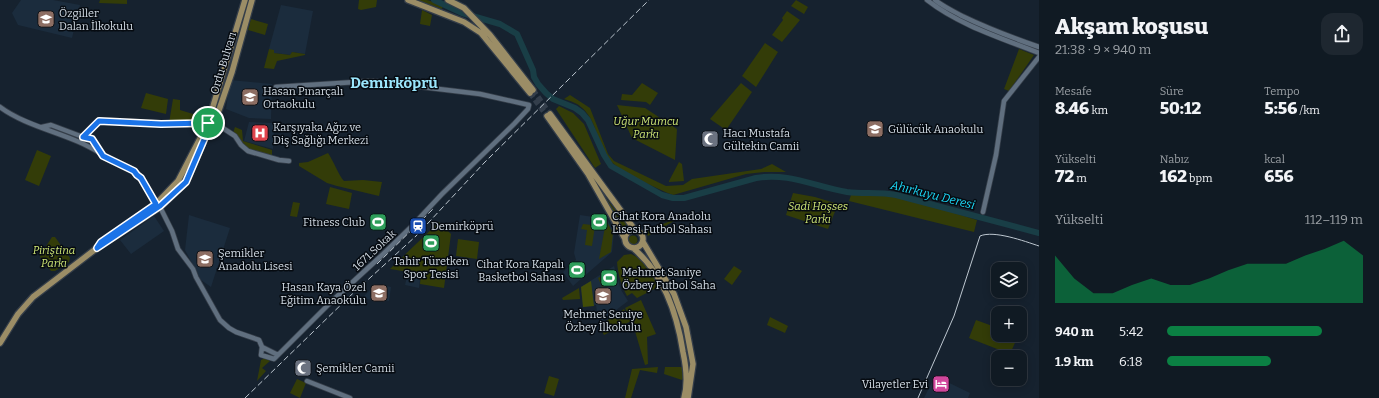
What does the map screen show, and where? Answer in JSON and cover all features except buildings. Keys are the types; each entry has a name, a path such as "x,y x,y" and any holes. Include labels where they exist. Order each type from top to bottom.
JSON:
{"main road":[{"name":"Ordu Bulvarı","path":"0,343 18,314 33,297 97,248 158,205 186,182 210,122 245,0"},
{"name":"Ordu Bulvarı","path":"210,122 219,110 232,72 252,0"},
{"path":"408,0 464,22 481,33 531,92 490,35 464,8 448,0"},
{"path":"684,398 686,364 680,329 672,303 663,285 648,262 633,248 628,246 588,174 549,115 635,230 641,233 643,242 674,294 686,327 693,364 692,380 688,398"},
{"name":"Ordu Bulvarı","path":"97,248 101,242 158,205"},
{"path":"625,239 627,233 635,230"},
{"path":"633,248 638,248 643,242"}],"street":[{"path":"927,0 940,10 980,30 1039,53"},
{"path":"935,0 976,23 1039,47"},
{"path":"983,212 996,155 1004,101 1039,57"},
{"name":"1671.Sokak","path":"276,87 372,81 480,94 529,105 528,109 514,124 442,194 412,226 332,301 278,355"},
{"path":"0,107 8,113 11,113 23,120 80,142 103,156 134,171 141,178 158,205 172,231 178,249 193,269 220,320 236,332 259,340 262,347 261,355 274,359 278,355 262,347"},
{"path":"83,137 99,121 161,124 210,122 235,136 248,152 289,161"},
{"path":"42,127 51,125 92,139 103,156"},
{"path":"307,381 350,398"}],"shaded area":[{"name":"Özgiller Dalan İlkokulu","path":"21,0 53,0 80,5 72,38 18,25 12,13"},
{"path":"281,5 313,11 305,54 292,52 291,55 274,53 269,49"},
{"name":"Hasan Pınarçalı Ortaokulu","path":"230,80 272,84 271,119 249,118 226,109"},
{"name":"Karşıyaka Ağız ve Diş Sağlığı Merkezi","path":"249,122 272,123 274,126 273,149 244,141"},
{"name":"Şemikler Anadolu Lisesi","path":"189,215 230,228 211,287 201,280 185,250"},
{"path":"580,215 607,219 614,232 612,252 573,286 563,272 576,260 574,253"},
{"path":"154,216 164,231 131,254 120,240"},
{"name":"Mehmet Seniye Özbey İlkokulu","path":"614,266 621,290 628,301 599,323 596,305 583,307 581,287"},
{"path":"409,268 421,270 419,288 405,285"},
{"name":"Hasan Kaya Özel Eğitim Anaokulu","path":"376,284 391,287 389,301 374,298 372,298 372,300 362,298"},
{"name":"Vilayetler Evi","path":"935,376 970,393 968,398 924,398"}],"green space":[{"path":"100,0 127,0 127,4 99,3"},
{"path":"359,0 377,0 376,7 361,10 358,9"},
{"path":"417,0 427,0 443,5 442,9"},
{"path":"796,0 808,7 804,14 791,6"},
{"path":"422,10 432,15 430,26 420,24"},
{"path":"787,11 800,20 782,42 772,35 783,20 782,18"},
{"path":"251,19 268,24 265,35 248,30"},
{"path":"765,43 778,52 756,87 742,76"},
{"path":"269,49 274,50 274,53 290,55 292,52 305,55 277,61 274,69 264,68"},
{"path":"1019,49 1034,55 1009,91 1004,89"},
{"path":"642,83 658,93 650,105 646,102 621,100 622,94 632,95"},
{"path":"741,83 752,92 726,130 710,119"},
{"path":"146,93 168,99 166,114 141,108"},
{"path":"570,95 590,108 608,154 614,161 666,186 683,185 692,179 761,169 772,164 786,172 746,174 673,195 627,173 611,161 606,156 593,124 586,112 578,104 564,99"},
{"path":"173,99 180,100 180,110 203,117 203,122 169,123"},
{"name":"Uğur Mumcu Parkı","path":"617,105 645,108 677,129 675,160 632,138"},
{"path":"559,106 573,113 584,124 601,164 595,168 556,109"},
{"path":"235,127 242,130 243,141 272,150 272,155 254,152 245,146 233,133"},
{"path":"37,150 51,156 39,186 25,180"},
{"path":"328,153 344,181 363,180 382,182 379,196 327,183 299,166 299,163 308,162"},
{"path":"679,162 682,164 684,181 669,182 669,181"},
{"path":"330,187 352,193 349,209 326,204"},
{"name":"Sadi Hoşses Parkı","path":"793,193 815,197 838,204 828,229 786,215"},
{"path":"851,195 884,195 905,198 977,220 974,232 849,201"},
{"path":"605,197 627,224 622,229"},
{"path":"293,202 300,203 297,217 290,216"},
{"path":"593,218 606,220 613,233 611,252 599,259 605,227 595,226 592,246 585,245 587,230 581,229 583,224 592,225"},
{"path":"673,220 674,221 648,236 645,231"},
{"path":"439,222 451,234 444,288 420,284 421,274 390,269"},
{"path":"631,236 635,236 637,240 635,244 631,244 629,242 629,238"},
{"name":"Piriştina Parkı","path":"52,237 55,237 70,258 69,262 55,271 51,271 40,257"},
{"path":"458,239 479,242 477,259 456,256"},
{"path":"631,254 644,264 660,286 637,298 632,293 627,296 621,284 617,266 617,262 624,255"},
{"path":"734,266 742,271 732,285 724,279"},
{"path":"610,272 615,280 602,287 598,278"},
{"path":"591,281 594,306 583,307 581,287"},
{"path":"579,288 580,299 563,300 562,298"},
{"path":"641,300 656,334 647,337 648,364 645,365 632,321 625,308"},
{"path":"624,309 631,321 604,335 599,326"},
{"path":"770,317 788,326 785,333 767,325"},
{"path":"976,320 991,325 991,342 1015,342 1012,350 1000,350 969,338"},
{"path":"265,358 270,361 262,368 266,371 257,381 261,360"},
{"path":"658,367 657,373 640,370 631,398 625,398 632,369"},
{"path":"665,367 681,367 684,369 684,377 682,380 664,374"},
{"path":"549,376 559,379 554,396 544,393"},
{"path":"297,379 306,383 300,398 290,393"}],"waterway":[{"name":"Ahırkuyu Deresi","path":"434,0 462,13 500,24 517,34 538,84 553,99 575,108 582,113 588,120 604,155 611,166 662,195 673,198 684,198 756,178 791,178 847,192 896,195 1039,233"}],"tunnel":[{"path":"533,90 550,114"},
{"path":"530,93 547,116"}],"tram line":[{"path":"918,398 954,316 980,236 993,234 1001,235 1039,246"}],"railway":[{"path":"245,398 349,297 416,236 484,163 649,0"},
{"path":"377,264 434,208"}],"place":[{"name":"Özgiller Dalan İlkokulu","path":"46,19"},
{"name":"Hasan Pınarçalı Ortaokulu","path":"250,97"},
{"name":"Gülücük Anaokulu","path":"875,129"},
{"name":"Karşıyaka Ağız ve Diş Sağlığı Merkezi","path":"260,133"},
{"name":"Hacı Mustafa Gültekin Camii","path":"710,139"},
{"name":"Fitness Club","path":"378,222"},
{"name":"Cihat Kora Anadolu Lisesi Futbol Sahası","path":"599,222"},
{"name":"Demirköprü","path":"418,226"},
{"name":"Tahir Türetken Spor Tesisi","path":"431,243"},
{"name":"Şemikler Anadolu Lisesi","path":"205,259"},
{"name":"Cihat Kora Kapalı Basketbol Sahası","path":"577,270"},
{"name":"Mehmet Saniye Özbey Futbol Saha","path":"609,278"},
{"name":"Hasan Kaya Özel Eğitim Anaokulu","path":"379,293"},
{"name":"Mehmet Seniye Özbey İlkokulu","path":"603,296"},
{"name":"Şemikler Camii","path":"303,368"},
{"name":"Vilayetler Evi","path":"941,384"}],"district":[{"name":"Demirköprü","path":"394,83"}],"route":[{"path":"99,121 161,124 208,123 212,121 186,182 160,206 97,248 101,242 156,204 141,178 134,171 103,156 92,139 83,137 99,121"}]}
